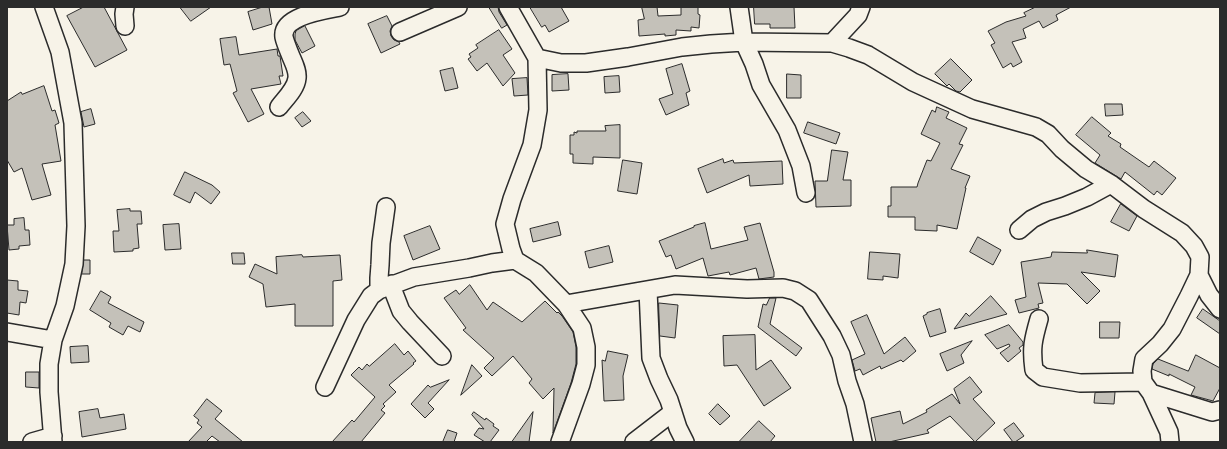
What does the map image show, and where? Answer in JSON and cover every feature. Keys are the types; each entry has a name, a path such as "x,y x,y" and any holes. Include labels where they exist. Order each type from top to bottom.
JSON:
{"street":[{"path":"32,442 53,439 49,392 49,364 53,340 65,306 74,264 76,226 74,123 60,52 44,7"},
{"path":"125,7 125,26"},
{"path":"279,107 293,89 297,78 296,68 283,36 286,28 293,20 340,7"},
{"path":"400,32 458,7"},
{"path":"508,7 537,58 538,110 532,145 512,199 505,224 515,260"},
{"path":"739,7 744,42 754,64 761,85 786,130 801,166 806,193"},
{"path":"832,43 858,15 861,7"},
{"path":"537,58 561,63 586,63 682,47 744,42 832,43 868,55 913,82 972,109 1036,127 1048,134 1062,149 1086,169 1111,184 1144,209 1182,233 1194,246 1200,257 1199,275 1172,329 1160,344 1144,359 1142,371 1147,387 1169,432 1170,442"},
{"path":"1019,230 1032,219 1046,212 1087,197 1111,184"},
{"path":"386,207 381,243 379,278 386,287 394,293 401,311 442,356"},
{"path":"325,387 356,320 371,296 386,287 414,277 515,260 536,273 566,304 582,328 586,346 586,365 581,384 560,442"},
{"path":"1199,275 1209,295 1220,309"},
{"path":"566,304 675,285 747,289 783,288 796,291 809,300 832,336 841,355 863,442"},
{"path":"648,290 651,358 678,428 685,442"},
{"path":"1039,318 1032,342 1032,356 1034,370 1043,377 1080,383 1147,387 1212,412 1220,410"},
{"path":"7,332 53,340"},
{"path":"634,442 673,412"}],"building":[{"path":"84,7 104,7 127,50 95,67 67,16"},
{"path":"180,7 211,7 191,21"},
{"path":"263,7 269,7 272,24 253,30 248,12"},
{"path":"489,7 498,7 499,12 507,25 502,28"},
{"path":"530,7 561,7 569,21 549,32 545,25 542,27"},
{"path":"642,7 657,7 658,16 681,15 681,7 698,7 698,14 700,15 699,28 691,27 691,31 676,30 676,35 665,36 665,34 639,36 638,20 644,19"},
{"path":"754,7 794,7 795,28 770,28 770,24 755,24"},
{"path":"1036,7 1071,7 1056,15 1058,20 1043,28 1039,21 1023,29 1026,38 1012,42 1022,62 1013,67 1011,63 1003,68 991,45 995,43 988,31 1006,22 1026,16 1024,13"},
{"path":"387,16 392,26 390,31 391,36 400,44 381,53 368,24"},
{"path":"305,26 315,46 302,53 295,40 295,34 296,31"},
{"path":"499,30 512,49 503,55 515,73 503,86 487,63 477,71 468,59 471,57 469,54 478,48 476,45"},
{"path":"236,37 239,55 277,49 278,56 280,56 283,76 279,76 281,84 251,89 264,114 248,122 233,93 237,91 230,64 224,65 220,39"},
{"path":"951,59 972,80 960,92 956,91 949,84 947,86 935,74"},
{"path":"682,64 690,91 686,93 689,105 666,115 659,99 673,94 666,69"},
{"path":"453,68 458,88 445,91 440,71"},
{"path":"568,74 569,90 552,91 552,75"},
{"path":"787,74 801,75 801,98 787,98"},
{"path":"619,76 620,92 605,93 604,77"},
{"path":"527,78 528,95 514,96 512,79"},
{"path":"44,86 52,111 55,110 59,123 55,125 61,161 42,164 51,195 32,200 22,168 14,172 7,160 7,101 21,92 22,94"},
{"path":"1105,104 1122,104 1123,115 1106,116"},
{"path":"937,107 949,112 946,118 967,128 959,144 963,145 951,169 970,176 965,188 957,229 937,225 937,231 915,230 915,217 888,217 888,206 891,206 891,187 917,187 927,160 931,161 940,143 921,134 932,110 935,112"},
{"path":"91,109 95,124 84,127 81,112"},
{"path":"303,112 311,121 302,127 295,118"},
{"path":"1092,117 1111,133 1108,136 1121,144 1120,147 1149,167 1154,161 1176,178 1162,195 1157,191 1154,195 1125,172 1121,179 1095,163 1100,155 1076,135"},
{"path":"808,122 840,133 836,144 804,133"},
{"path":"620,125 620,158 593,157 593,164 573,163 573,154 570,154 570,135 574,135 574,132 577,133 577,131 606,131 605,126"},
{"path":"832,150 848,152 843,180 851,180 851,206 816,207 815,181 827,181"},
{"path":"723,159 724,163 733,160 734,163 782,161 783,184 750,186 749,175 707,193 698,169"},
{"path":"623,160 642,163 637,194 618,191"},
{"path":"185,172 212,185 220,192 211,204 195,192 190,203 174,195"},
{"path":"1121,204 1137,216 1129,231 1111,222"},
{"path":"130,209 130,211 141,211 142,224 137,224 139,248 133,249 133,251 114,252 113,231 119,231 117,210"},
{"path":"24,218 25,230 29,230 30,245 19,246 19,249 9,250 7,225 14,225 14,219"},
{"path":"558,222 561,235 533,242 530,229"},
{"path":"705,223 711,249 748,240 744,227 760,223 774,272 774,277 759,279 756,268 730,275 729,272 708,276 703,258 676,269 671,255 666,257 659,241 694,226"},
{"path":"179,224 181,249 165,250 163,225"},
{"path":"430,226 440,249 413,260 404,236"},
{"path":"978,237 1001,250 993,265 970,252"},
{"path":"609,246 613,262 589,268 585,252"},
{"path":"1087,250 1118,255 1115,277 1081,272 1100,291 1087,304 1067,284 1038,283 1043,303 1038,304 1039,308 1019,313 1015,300 1026,297 1021,262 1051,257 1052,252 1087,253"},
{"path":"870,252 900,254 898,278 883,276 883,280 868,279"},
{"path":"232,253 244,253 245,264 233,264"},
{"path":"302,255 303,257 340,255 342,280 333,281 333,326 295,326 295,304 266,307 263,284 249,277 255,264 277,274 276,257"},
{"path":"84,260 90,260 90,274 82,274"},
{"path":"7,280 18,281 18,290 28,291 26,303 20,302 19,315 7,313"},
{"path":"470,285 487,310 493,302 522,322 545,301 562,316 573,332 576,347 576,364 571,383 553,433 554,388 543,399 529,383 532,379 513,356 492,376 484,368 494,358 463,330 466,328 444,298 456,290 459,294"},
{"path":"101,291 111,297 108,303 144,322 140,332 128,326 123,335 109,327 111,323 90,310"},
{"path":"991,296 1007,314 954,329 966,313 969,316"},
{"path":"770,298 776,298 770,324 802,348 796,356 758,327 763,304 766,305"},
{"path":"659,303 678,305 675,338 660,336"},
{"path":"940,309 946,332 930,337 923,316 927,313"},
{"path":"1203,309 1220,321 1220,334 1197,318"},
{"path":"867,315 884,354 905,337 916,351 903,362 901,360 881,369 880,366 863,375 860,369 855,371 852,360 865,354 851,322"},
{"path":"1100,322 1120,322 1119,338 1100,338"},
{"path":"1009,325 1023,342 1023,345 1019,348 1021,351 1008,362 1000,353 1010,346 1009,344 997,349 985,335"},
{"path":"755,335 756,370 771,360 791,388 764,406 737,365 724,366 723,336"},
{"path":"972,341 961,355 964,363 947,371 940,354"},
{"path":"395,344 404,355 408,351 416,361 389,385 396,392 383,404 385,406 381,410 385,413 361,442 332,442 352,420 354,422 375,397 351,375 359,367 362,370 367,364 369,366"},
{"path":"88,346 89,362 71,363 70,347"},
{"path":"608,351 628,355 623,376 624,400 604,401 602,360 605,361"},
{"path":"1196,355 1220,368 1220,388 1213,401 1191,395 1195,387 1169,374 1169,376 1152,369 1153,364 1158,359 1188,371"},
{"path":"472,365 482,376 461,395"},
{"path":"26,372 39,372 39,388 26,387"},
{"path":"970,377 982,392 973,399 995,423 975,442 950,416 927,430 929,433 889,442 876,442 871,418 900,411 903,424 927,412 926,410 952,394 960,404 954,389"},
{"path":"449,380 428,403 434,409 425,418 411,404 428,385 430,387"},
{"path":"1115,392 1114,404 1094,403 1095,393"},
{"path":"207,399 222,411 215,419 243,442 220,442 212,436 206,442 188,442 202,427 197,423 199,420 194,416"},
{"path":"718,404 730,416 720,425 709,414"},
{"path":"98,409 100,418 124,414 126,429 82,437 79,412"},
{"path":"474,412 485,420 486,418 499,430 490,442 485,442 474,435 479,428 484,429 472,415"},
{"path":"533,412 529,442 512,442"},
{"path":"759,421 775,436 770,442 739,442"},
{"path":"1014,423 1024,436 1013,442 1004,430"},
{"path":"448,430 457,433 454,442 443,442"}]}
